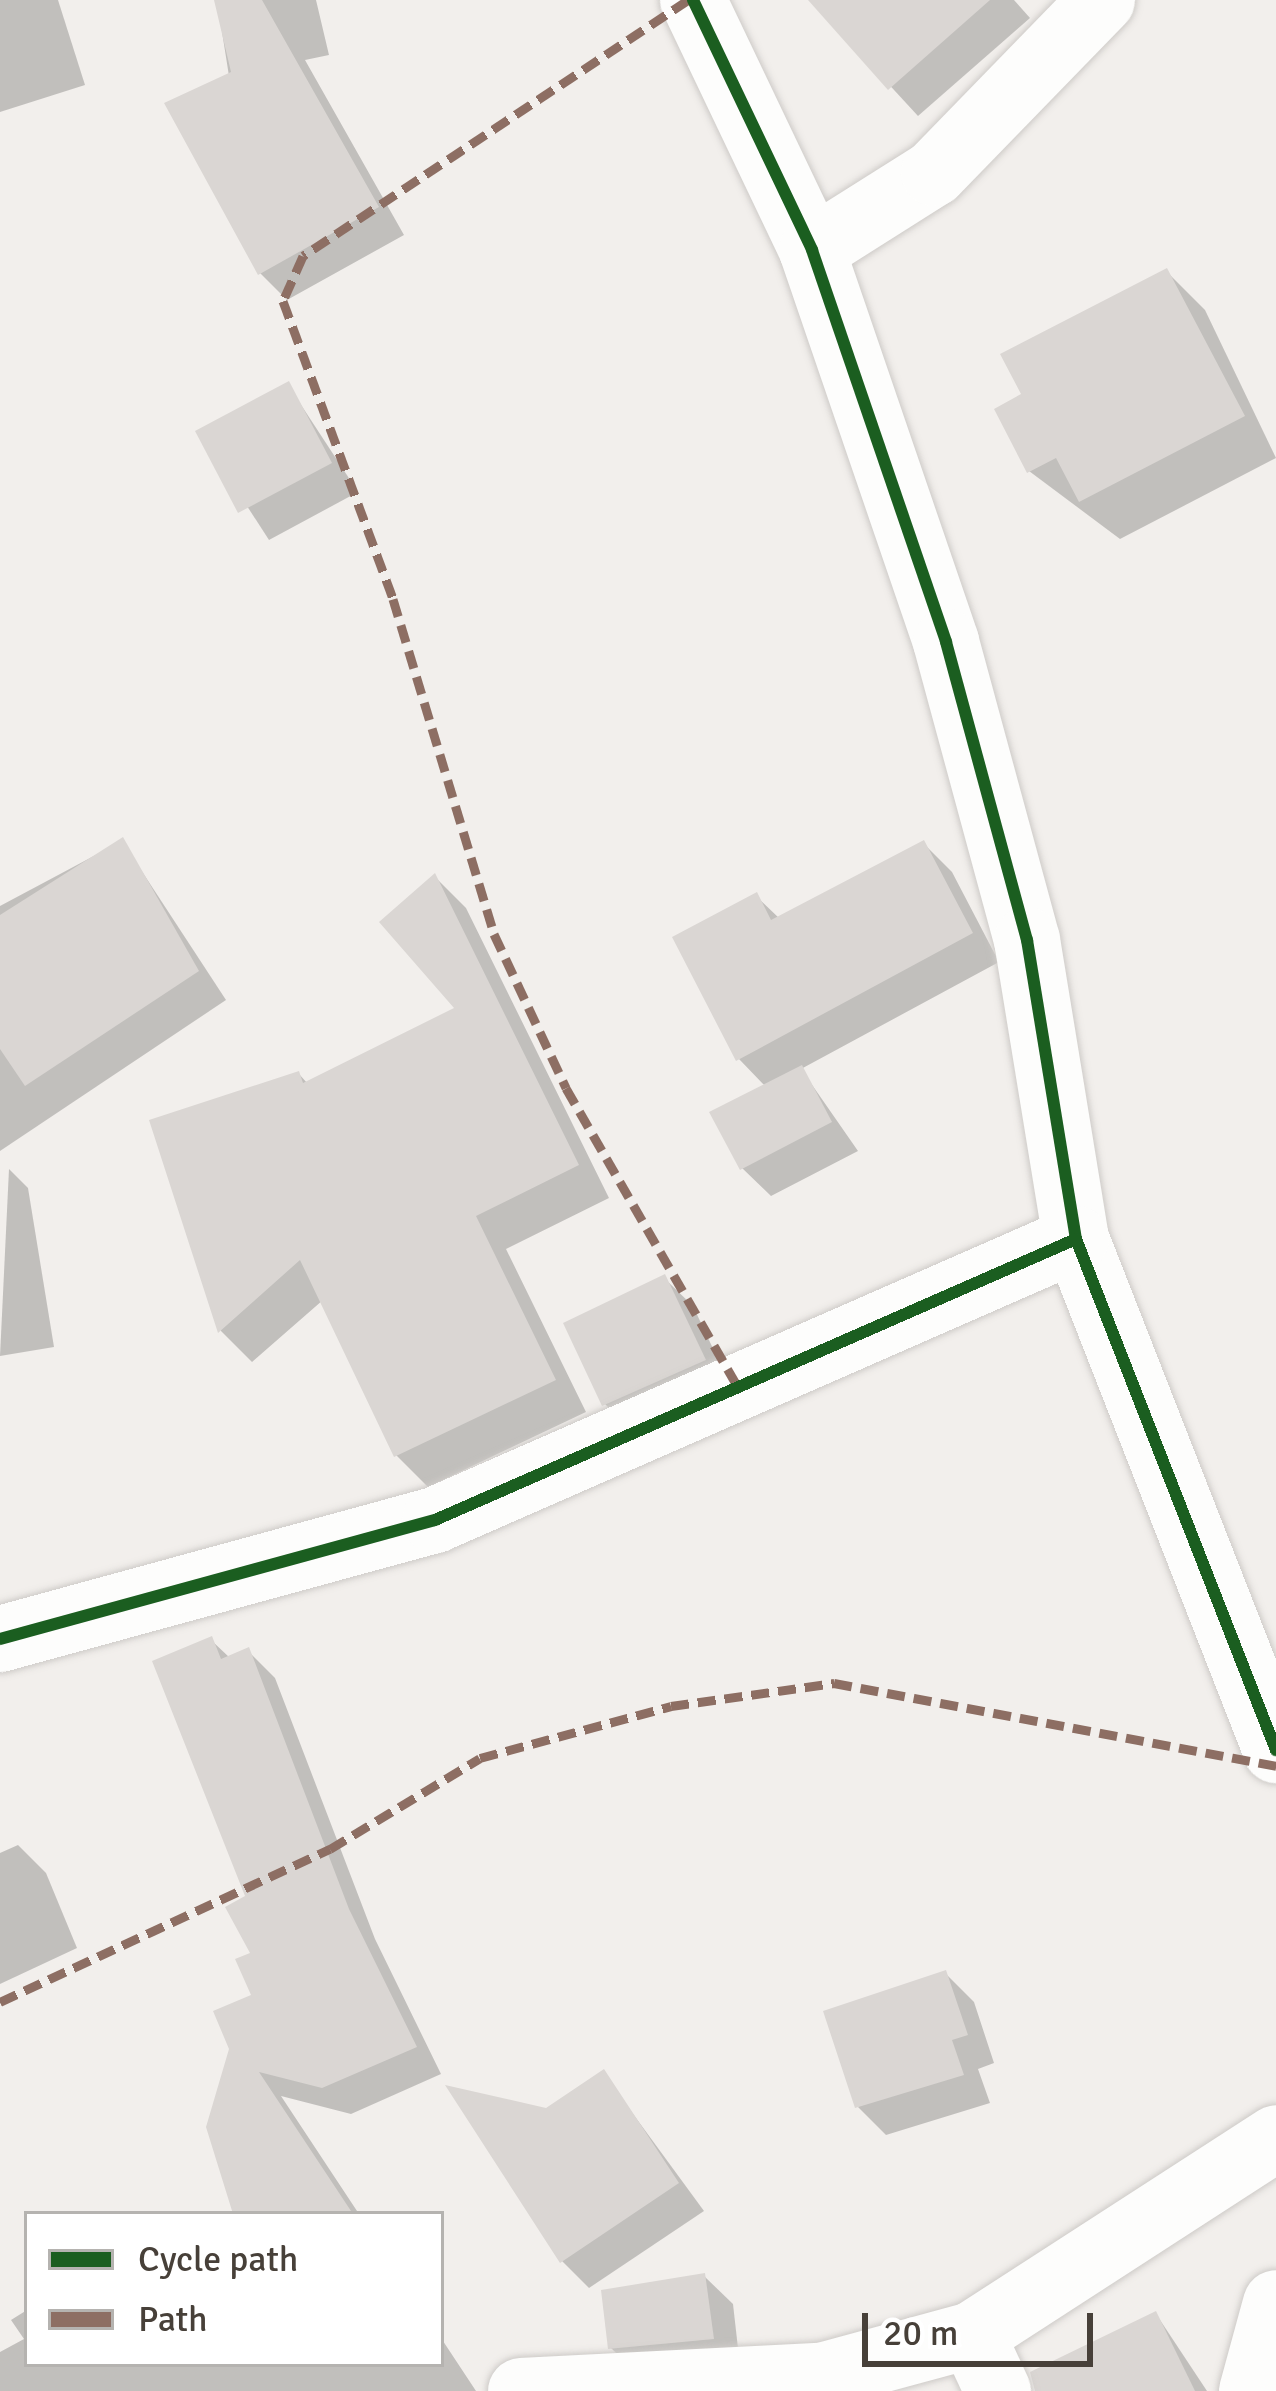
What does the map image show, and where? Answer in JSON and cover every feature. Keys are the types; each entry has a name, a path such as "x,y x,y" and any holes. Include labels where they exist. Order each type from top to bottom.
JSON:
{"street":[{"path":"693,0 812,250 946,642 1027,940 1076,1239 1276,1750"},
{"path":"812,250 934,173 1102,0"},
{"path":"0,1639 435,1520 1076,1239"},
{"path":"520,2391 985,2363 1276,2138"},
{"path":"1252,2391 1276,2302"}],"building":[{"path":"214,0 262,0 379,207 258,275 164,103 231,72"},
{"path":"808,0 990,0 888,90"},
{"path":"1167,268 1245,416 1079,502 1056,458 1027,473 994,409 1021,394 1000,354"},
{"path":"289,381 332,463 238,513 195,431"},
{"path":"123,837 199,971 25,1086 0,1049 0,915"},
{"path":"924,840 973,933 736,1061 672,937 757,892 771,920"},
{"path":"435,873 579,1165 476,1216 556,1380 394,1457 300,1260 218,1333 149,1120 299,1071 303,1083 454,1008 379,922"},
{"path":"802,1065 832,1122 740,1170 709,1112"},
{"path":"665,1274 706,1360 602,1406 563,1323"},
{"path":"212,1636 221,1659 249,1647 349,1909 417,2047 322,2088 259,2072 351,2211 232,2211 206,2127 229,2049 213,2011 251,1995 235,1959 250,1953 225,1907 245,1896 152,1661"},
{"path":"946,1970 968,2035 952,2040 964,2075 855,2108 823,2011"},
{"path":"604,2069 679,2183 560,2263 445,2085 546,2108"},
{"path":"705,2273 714,2339 608,2349 601,2290"},
{"path":"1156,2311 1195,2391 1035,2391 1030,2372"}],"marked path":[{"path":"688,0 303,256 283,301 393,599 494,934 566,1088 738,1387"},
{"path":"0,2002 330,1849 480,1758 671,1706 834,1683 1276,1766"}],"cycle path":[{"path":"693,0 812,250 946,642 1027,940 1076,1239 1276,1750"},
{"path":"0,1639 435,1520 1076,1239"}]}
